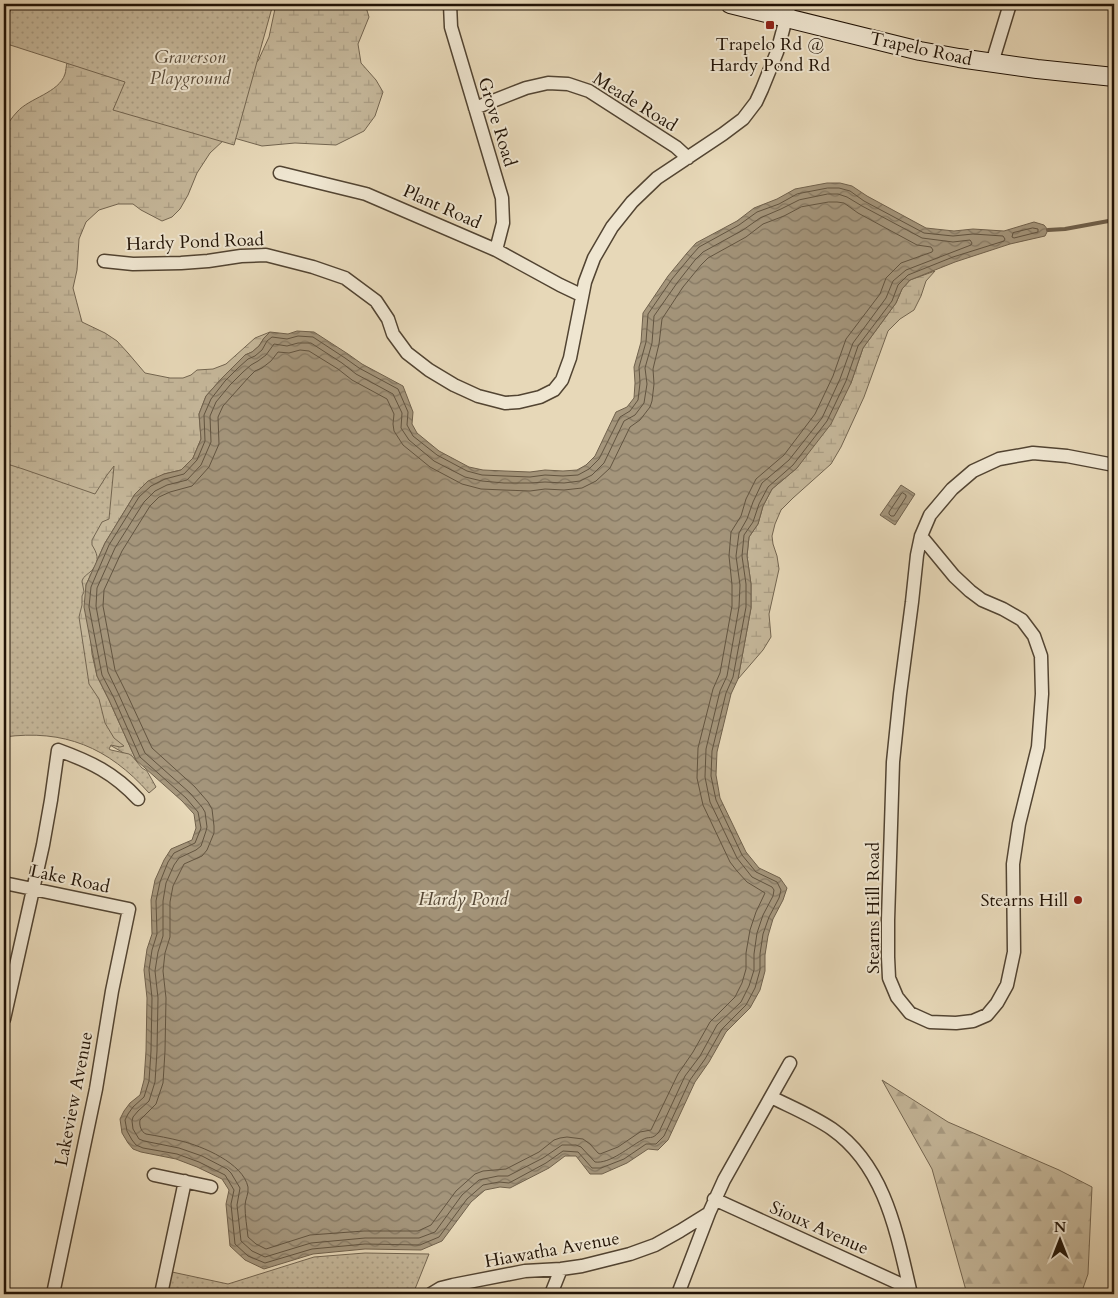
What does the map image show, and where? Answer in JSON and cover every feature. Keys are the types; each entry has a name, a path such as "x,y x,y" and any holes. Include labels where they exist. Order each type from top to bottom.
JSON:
{"main road":[{"name":"Trapelo Road","path":"730,4 788,11 920,51 1036,69 1114,77"}],"street":[{"name":"Grove Road","path":"450,4 451,27 502,198 503,223 496,250"},
{"path":"992,63 1010,4"},
{"name":"Hardy Pond Road","path":"104,261 133,264 182,263 266,255 313,267 345,278 376,301 388,319 393,334 407,353 429,370 454,385 478,396 505,403 540,397 554,390 562,380 570,358 585,282 594,258 612,228 632,202 657,178 743,119 756,102 762,89 777,52 788,11"},
{"name":"Meade Road","path":"475,108 526,88 548,83 568,84 589,91 676,147 688,158"},
{"name":"Plant Road","path":"280,173 366,194 496,250 581,295"},
{"name":"Stearns Hill Road","path":"921,536 954,576 970,591 982,600 1022,620 1034,636 1041,656 1042,694 1038,747 1019,824 1013,864 1014,952 1008,985 987,1015 973,1021 956,1023 930,1022 910,1012 897,997 889,978 888,920 893,762 917,555 921,536 930,515 952,489 973,471 999,458 1033,453 1068,456 1114,464"},
{"path":"4,1019 43,845 58,750 84,759 107,772 125,785 138,799"},
{"name":"Lake Road","path":"4,882 129,909"},
{"name":"Lakeview Avenue","path":"53,1294 96,1089 112,991 129,909"},
{"path":"678,1294 714,1199 790,1063"},
{"path":"771,1097 832,1129 853,1147 870,1170 881,1190 890,1213 910,1291"},
{"path":"154,1174 210,1187"},
{"path":"161,1294 185,1182"},
{"name":"Sioux Avenue","path":"714,1199 910,1291"},
{"name":"Hiawatha Avenue","path":"432,1293 453,1285 525,1271 561,1269 630,1254 680,1231 709,1213"},
{"path":"551,1294 561,1269"}],"green space":[{"name":"Graverson Playground","path":"13,4 273,4 234,145 113,110 125,82 4,43 4,26"},
{"path":"276,4 365,4 369,17 358,44 361,63 376,80 383,92 375,116 364,131 336,145 295,143 262,146 234,138 225,139 210,153 197,173 180,209 172,217 162,221 133,204 118,204 99,210 86,222 79,239 77,270 73,288 82,322 117,341 145,373 170,378 183,378 197,370 213,369 226,364 255,338 270,332 259,346 245,355 206,396 199,414 201,439 193,458 181,470 164,474 135,494 105,543 86,585 92,654 97,676 136,760 94,736 4,662 4,131 13,116 22,107 50,91 62,81 67,63 242,75 258,61 269,37"},
{"path":"935,271 926,281 914,310 900,319 888,331 864,397 831,464 781,510 772,536 779,569 769,614 771,637 763,650 738,679 751,608 751,584 747,556 749,537 758,524 763,506 772,489 797,468 851,383 863,348 896,303 902,289 910,280"},
{"path":"4,463 95,494 114,466 109,519 102,522 92,540 97,560 93,569 82,581 84,592 79,617 89,684 99,699 105,723 114,738 124,746 111,745 109,749 129,754 147,771 156,787 149,793 117,764 101,753 84,745 46,736 4,737"},
{"path":"882,1080 948,1122 1059,1170 1092,1187 1088,1274 1081,1294 967,1294 932,1169"},
{"path":"365,1253 429,1254 413,1294 168,1294 172,1272 228,1284 314,1257"}],"water":[{"name":"Hardy Pond","path":"827,183 840,183 852,186 926,228 954,231 973,229 1004,231 1034,222 1044,225 1048,230 1045,236 1010,244 955,262 910,280 902,289 896,303 863,348 851,383 831,424 797,468 772,489 763,506 758,524 749,537 747,556 751,584 751,608 738,679 731,694 717,752 716,775 720,798 746,852 759,868 780,878 787,888 773,919 768,936 765,971 760,990 750,1008 726,1032 695,1082 668,1140 658,1150 648,1149 627,1163 602,1174 590,1174 576,1156 565,1156 549,1168 510,1188 500,1187 485,1190 471,1202 442,1241 421,1250 365,1249 313,1254 264,1269 245,1260 230,1246 226,1204 229,1190 222,1179 176,1159 133,1149 122,1133 120,1119 130,1103 140,1095 144,1080 147,998 144,970 147,949 152,934 151,900 155,880 171,849 192,840 196,828 194,814 136,760 97,676 84,607 86,585 105,543 135,494 148,481 164,474 181,470 193,458 201,439 199,414 206,396 245,355 259,346 270,332 288,334 297,331 314,332 362,364 403,386 413,412 412,424 417,433 439,451 469,467 483,470 530,472 577,470 586,465 595,456 616,412 627,407 634,398 634,367 641,342 643,313 668,276 687,253 696,243 737,221 754,208 777,199 795,189"},
{"path":"901,485 915,494 895,525 880,515"}],"waterway":[{"path":"1048,230 1065,229 1114,220"}],"place":[{"name":"Trapelo Rd @ Hardy Pond Rd","path":"770,25"},
{"name":"Stearns Hill","path":"1078,900"}]}
